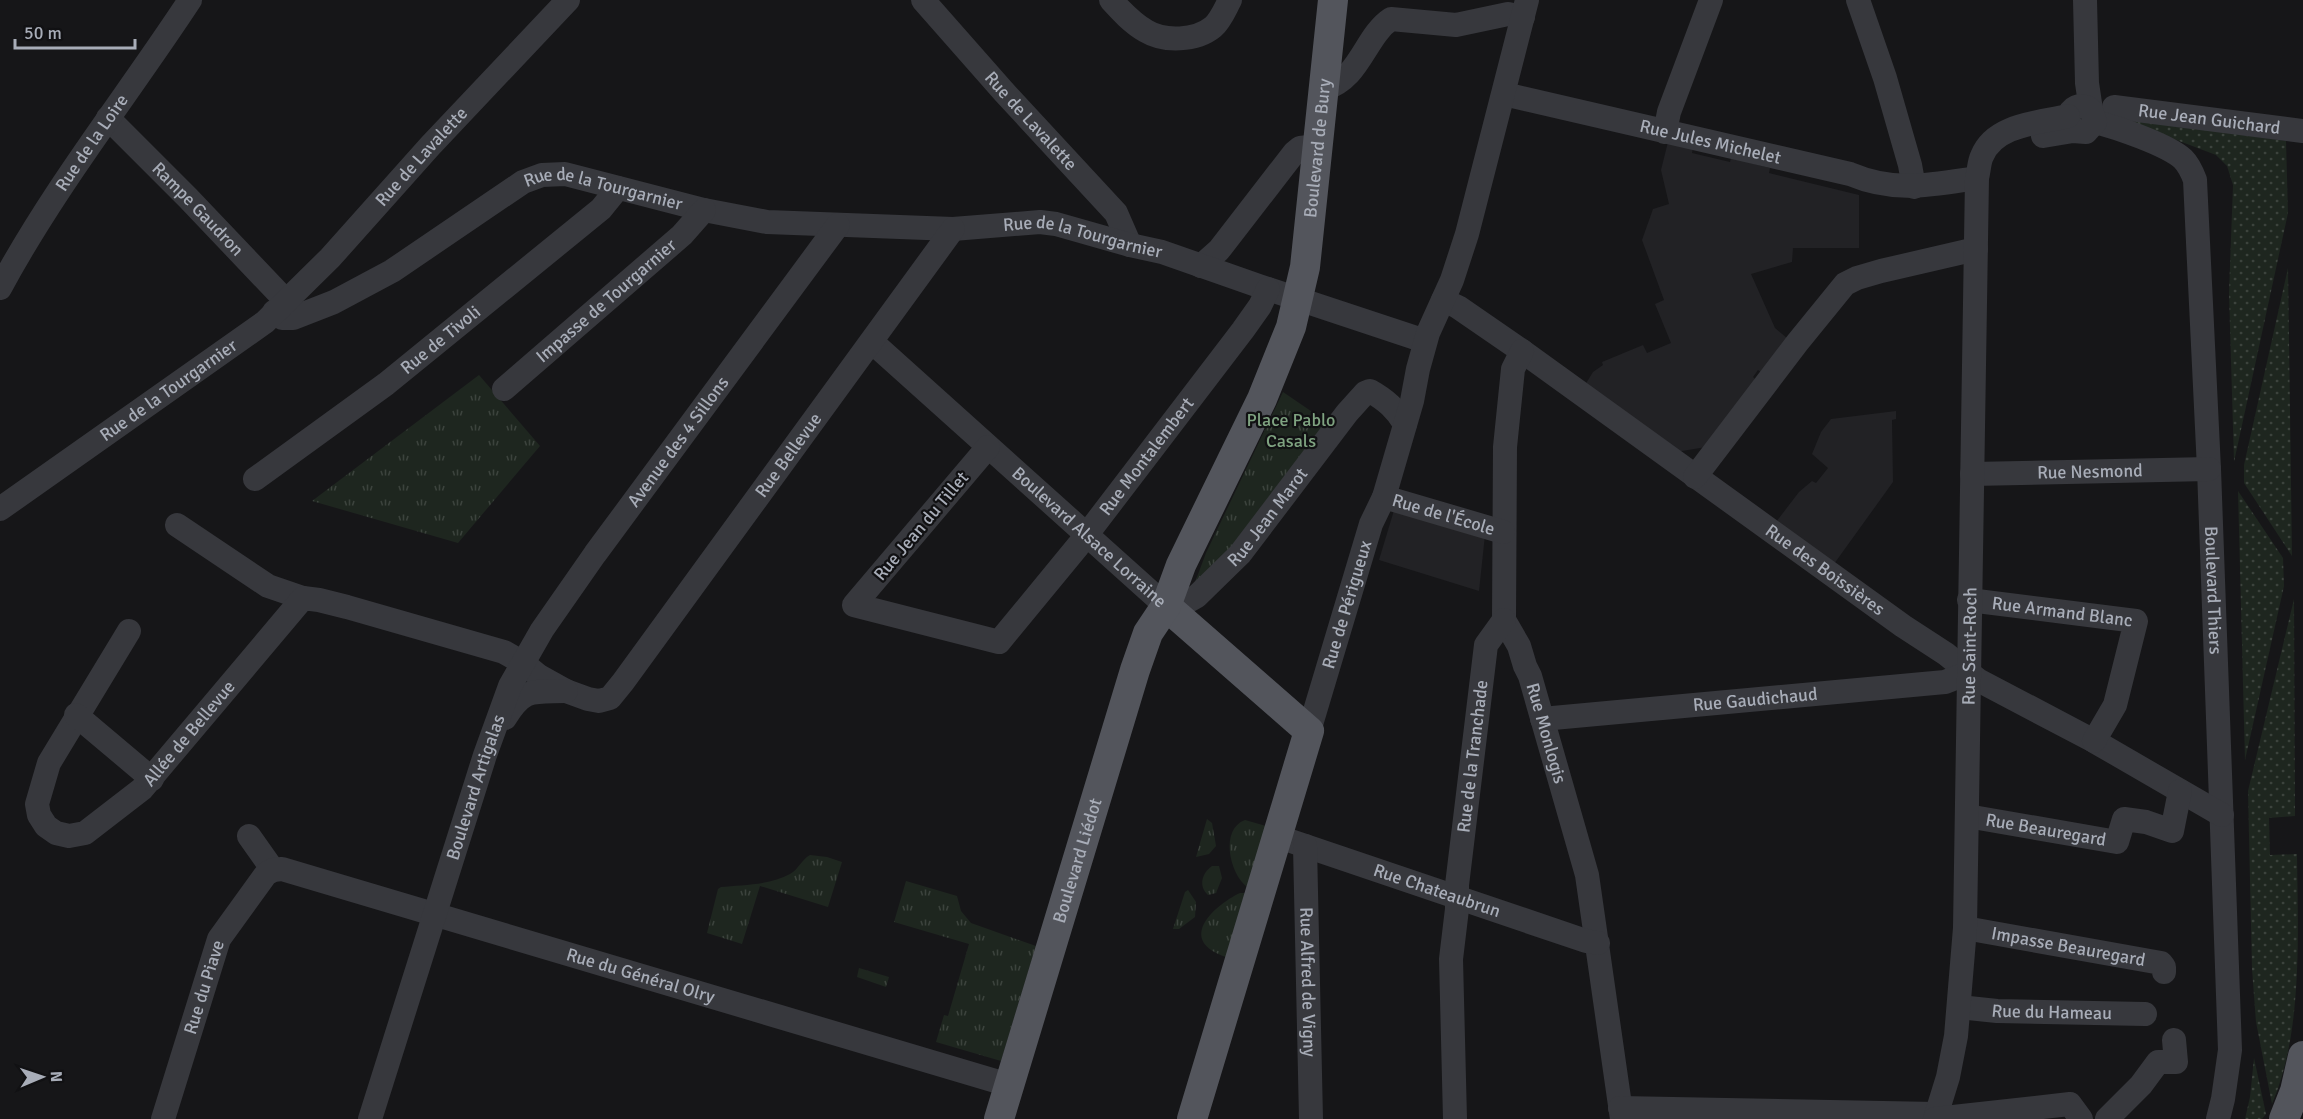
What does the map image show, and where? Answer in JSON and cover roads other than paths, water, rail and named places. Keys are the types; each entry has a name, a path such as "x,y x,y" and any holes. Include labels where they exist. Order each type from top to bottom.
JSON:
{"main road":[{"name":"Boulevard de Bury","path":"1166,606 1181,565 1283,350 1295,316 1297,297 1305,267 1333,0"},
{"name":"Boulevard Alsace Lorraine","path":"1166,606 1309,731"},
{"name":"Boulevard Liédot","path":"999,1119 1135,670 1148,633 1166,606"},
{"name":"Rue de Périgueux","path":"1192,1119 1309,731"},
{"path":"2284,1119 2295,1091 2303,1056"},
{"path":"2294,1119 2303,1093"}],"street":[{"name":"Rue de la Loire","path":"0,288 21,249 190,0"},
{"name":"Rue de Lavalette","path":"280,307 330,258 430,146 568,0"},
{"name":"Rue de Lavalette","path":"923,0 1116,213 1130,245"},
{"path":"1111,0 1126,16 1147,32 1179,38 1203,33 1214,26 1230,0"},
{"path":"1665,132 1673,103 1711,0"},
{"path":"1858,0 1879,56 1910,165 1914,187"},
{"path":"1978,175 1988,160 2001,148 2087,115 2085,0"},
{"path":"1324,89 1333,86 1346,76 1387,21 1391,19 1456,26 1525,8"},
{"name":"Rue de Périgueux","path":"1309,731 1371,524 1384,497 1405,424 1425,340 1452,280 1467,234 1525,8"},
{"name":"Rue Jules Michelet","path":"1504,94 1850,174 1879,185 1914,187 1978,175"},
{"name":"Rue Jean Guichard","path":"2087,115 2303,131"},
{"name":"Boulevard Thiers","path":"2087,115 2175,153 2185,161 2195,180 2209,469 2230,1050 2218,1119"},
{"name":"Rampe Gaudron","path":"108,118 188,198 280,307"},
{"path":"1201,266 1219,250 1294,153 1300,148 1317,146"},
{"name":"Rue de la Tourgarnier","path":"280,307 282,318 293,318 360,290 401,266 505,192 533,177 554,173 704,210 767,222 953,229 1040,222 1056,224 1162,252 1425,340"},
{"name":"Rue Saint-Roch","path":"1935,1117 1948,1077 1959,1007 1965,928 1978,175"},
{"name":"Rue de Tivoli","path":"255,479 386,384 601,209 618,188"},
{"name":"Impasse de Tourgarnier","path":"504,389 682,235 704,210"},
{"path":"1116,213 1162,252"},
{"name":"Avenue des 4 Sillons","path":"523,663 542,630 601,546 838,225"},
{"name":"Rue Bellevue","path":"566,691 599,701 609,698 623,682 953,229"},
{"path":"1695,477 1845,284 1881,271 1976,249"},
{"name":"Rue Montalembert","path":"854,604 999,642 1078,546 1243,330 1260,306 1268,289"},
{"name":"Rue des Boissières","path":"1443,300 1458,307 1522,351 1903,626 1946,654 1968,673 2094,741 2222,815"},
{"name":"Rue de la Tourgarnier","path":"0,509 239,342 280,307"},
{"name":"Boulevard Alsace Lorraine","path":"872,342 1166,606"},
{"path":"1504,620 1505,447 1514,369 1522,351"},
{"name":"Rue Jean Marot","path":"1166,606 1197,596 1228,568 1347,413 1365,393 1370,392 1385,400 1396,410 1405,424"},
{"name":"Rue Jean du Tillet","path":"854,604 988,447"},
{"name":"Rue Nesmond","path":"1972,474 2209,469"},
{"name":"Rue de l'École","path":"1384,497 1503,532"},
{"path":"177,525 268,586 303,598 319,600 504,652 566,691"},
{"name":"Allée de Bellevue","path":"129,631 49,763 37,804 39,815 46,826 56,833 69,836 86,833 152,779 303,598"},
{"name":"Rue Armand Blanc","path":"1969,600 2136,621 2115,705 2094,741"},
{"name":"Rue Monlogis","path":"1504,620 1520,646 1587,875 1621,1114"},
{"name":"Rue de la Tranchade","path":"1455,1119 1451,959 1457,897 1485,645 1504,620"},
{"name":"Boulevard Artigalas","path":"370,1119 434,913 492,739 510,686 523,663"},
{"name":"Rue Gaudichaud","path":"1542,719 1945,682 1968,673"},
{"path":"492,739 521,696 532,692 566,691"},
{"path":"76,715 152,779"},
{"name":"Rue Beauregard","path":"1967,816 2117,842 2124,819 2146,822 2172,831 2181,791"},
{"path":"249,836 273,870"},
{"name":"Rue Chateaubrun","path":"1276,836 1586,941 1598,942"},
{"name":"Rue Alfred de Vigny","path":"1305,846 1311,1119"},
{"name":"Rue du Général Olry","path":"273,870 282,869 434,913 1009,1085"},
{"name":"Rue du Piave","path":"163,1119 219,939 266,874 273,870"},
{"name":"Impasse Beauregard","path":"1965,928 2161,963 2164,972"},
{"name":"Rue du Hameau","path":"1959,1007 1997,1011 2145,1014"},
{"path":"2107,1119 2141,1085 2158,1062 2176,1062 2174,1040"},
{"path":"1621,1114 1935,1117 2070,1104 2081,1119"}],"park label":[{"name":"Place Pablo Casals","path":"1291,430"}]}
